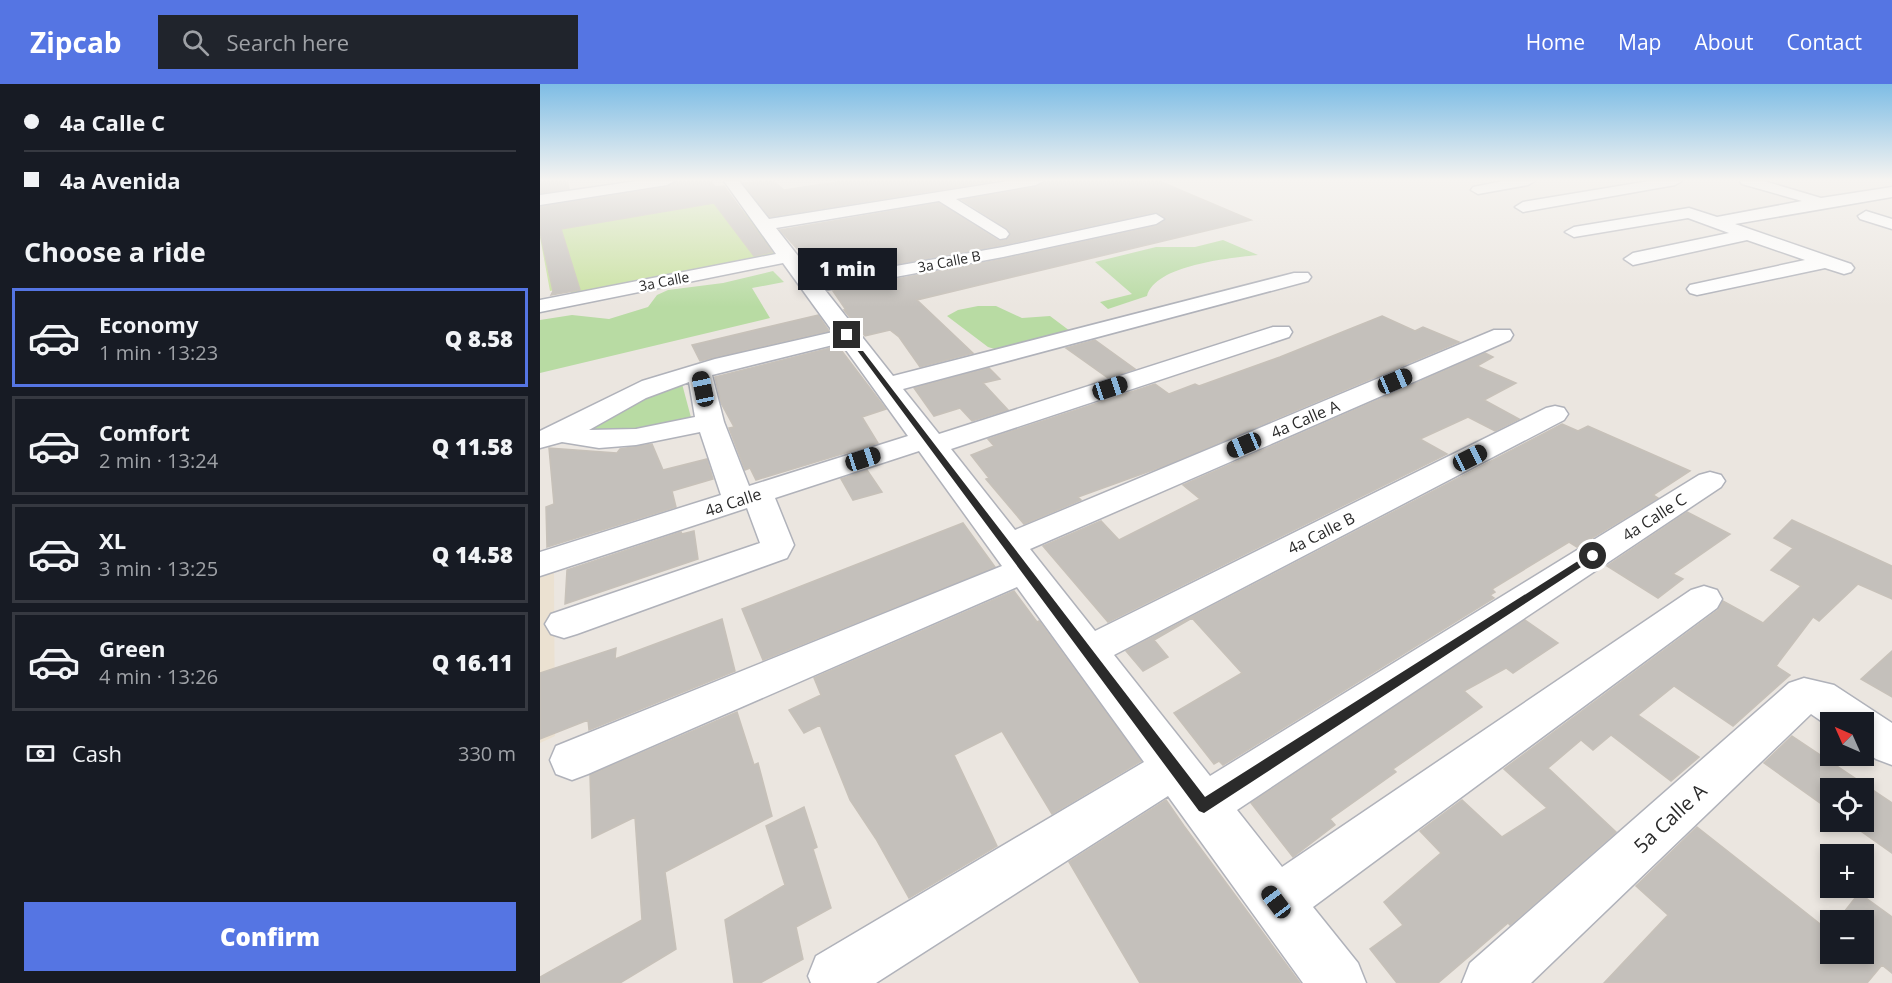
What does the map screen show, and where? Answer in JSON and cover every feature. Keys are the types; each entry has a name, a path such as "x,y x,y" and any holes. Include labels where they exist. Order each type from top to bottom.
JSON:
{"street":[{"path":"777,223 764,225 1338,983"},
{"path":"980,223 1000,234"},
{"name":"3a Calle B","path":"811,287 1003,252 1138,223"},
{"path":"1574,232 1628,223"},
{"path":"1718,223 1844,268"},
{"path":"1633,259 1749,234"},
{"name":"3a Calle","path":"540,304 788,257"},
{"path":"1697,289 1824,262"},
{"path":"886,386 1301,277"},
{"name":"4a Calle","path":"540,564 1281,332"},
{"path":"551,437 634,393 699,372 847,335"},
{"name":"4a Calle A","path":"572,760 1502,335"},
{"path":"564,624 774,550 777,545 710,422 699,372"},
{"name":"4a Calle B","path":"1087,652 1555,414"},
{"path":"551,437 629,439 710,422"},
{"name":"4a Calle C","path":"1204,806 1710,481"},
{"path":"1276,902 1704,599"},
{"name":"5a Calle A","path":"1490,983 1804,695 1819,697 1842,712"},
{"path":"1874,734 1892,746"},
{"path":"836,976 1175,767"}],"shaded area":[{"path":"554,569 555,736 540,743 540,574"}],"green space":[{"path":"569,223 753,223 781,255 572,296 569,287 550,291 540,237 557,234 556,225"},
{"path":"1223,240 1258,255 1213,261 1178,270 1153,285 1147,296 1108,309 1100,302 1132,294 1095,262 1156,247 1195,247"},
{"path":"773,271 784,282 752,288 770,318 540,373 540,320 572,315 609,319 648,307 657,295 668,290 723,283"},
{"path":"978,306 996,306 1022,318 1050,316 1074,334 1001,351 988,347 947,316 958,310"},
{"path":"681,380 693,425 555,436"}],"building":[{"path":"540,223 597,223 561,229 580,290 551,295 553,291"},
{"path":"729,223 751,223 772,252 754,256"},
{"path":"821,223 971,223 999,241 1006,240 1011,234 998,223 1105,223 1003,245 823,277 780,230"},
{"path":"1160,223 1239,223 917,300 973,353 920,367 899,337 890,330 865,336 844,310 846,310 833,291 1003,259 1156,226"},
{"path":"818,315 829,331 700,361 692,345"},
{"path":"1382,316 1415,331 1423,327 1459,342 1161,467 1078,497 1081,500 1024,524 986,479 989,478 971,455 994,446 988,439 1155,384 1169,394 1195,384 1199,386 1280,357"},
{"path":"1095,340 1135,369 1108,378 1066,348"},
{"path":"838,346 886,409 862,417 878,443 756,480 750,468 745,470 729,428 734,427 721,403 715,377"},
{"path":"1485,353 1493,357 1477,366 1516,383 1484,400 1519,419 1495,431 1468,417 1420,439 1447,454 1108,622 1043,546 1101,521 1119,540 1200,499 1183,485"},
{"path":"989,368 1000,379 983,383 1008,410 972,421 960,408 934,416 914,388"},
{"path":"1562,424 1578,431 1588,426 1690,471 1653,495 1658,498 1577,547 1569,542 1492,589 1495,592 1490,595 1494,598 1223,765 1219,761 1214,764 1174,713 1242,673 1192,618 1154,640 1168,657 1143,671 1126,651"},
{"path":"652,444 663,470 707,459 713,479 672,491 676,507 547,547 546,507 554,504 549,448 617,453 620,449"},
{"path":"867,470 882,492 853,500 841,479"},
{"path":"1687,512 1730,534 1673,574 1683,579 1658,598 1607,566"},
{"path":"1792,520 1892,566 1892,599 1858,584 1819,621 1813,617 1776,666 1790,675 1733,726 1674,686 1638,715 1699,757 1671,781 1611,735 1593,750 1581,740 1548,768 1616,832 1510,925 1508,923 1438,983 1397,983 1370,949 1403,925 1384,902 1441,853 1420,831 1462,800 1502,837 1547,808 1504,769 1718,610 1723,601 1763,623 1801,586 1771,570 1793,548 1774,538"},
{"path":"963,523 995,567 763,660 742,609"},
{"path":"694,531 698,559 565,604 567,570 681,532 682,534"},
{"path":"1014,591 1037,622 1039,621 1141,761 1052,814 1002,731 954,755 997,846 909,898 876,839 850,800 820,725 804,733 789,710 821,695 814,678"},
{"path":"722,619 735,671 589,730 588,720 540,739 540,673 616,648 615,659"},
{"path":"1525,620 1558,643 1513,673 1506,668 1464,691 1482,707 1393,769 1396,772 1330,819 1335,825 1293,857 1251,803"},
{"path":"1892,651 1892,697 1861,679"},
{"path":"737,712 754,765 758,763 772,816 665,872 676,949 620,983 540,983 540,977 642,920 635,817 592,838 590,775"},
{"path":"1792,736 1820,755 1820,766 1837,766 1855,778 1820,778 1820,803 1764,763"},
{"path":"1874,791 1892,803 1892,853 1862,832 1874,832"},
{"path":"1166,800 1300,983 1140,983 1069,862"},
{"path":"804,807 817,847 813,849 831,908 796,927 803,959 760,983 734,983 725,920 785,885 766,826"},
{"path":"1697,827 1820,924 1820,964 1874,964 1874,910 1846,910 1855,898 1866,898 1892,917 1892,973 1882,965 1867,983 1604,983 1668,915 1636,886"}],"route":[{"path":"847,335 1204,806 1593,556"}]}
